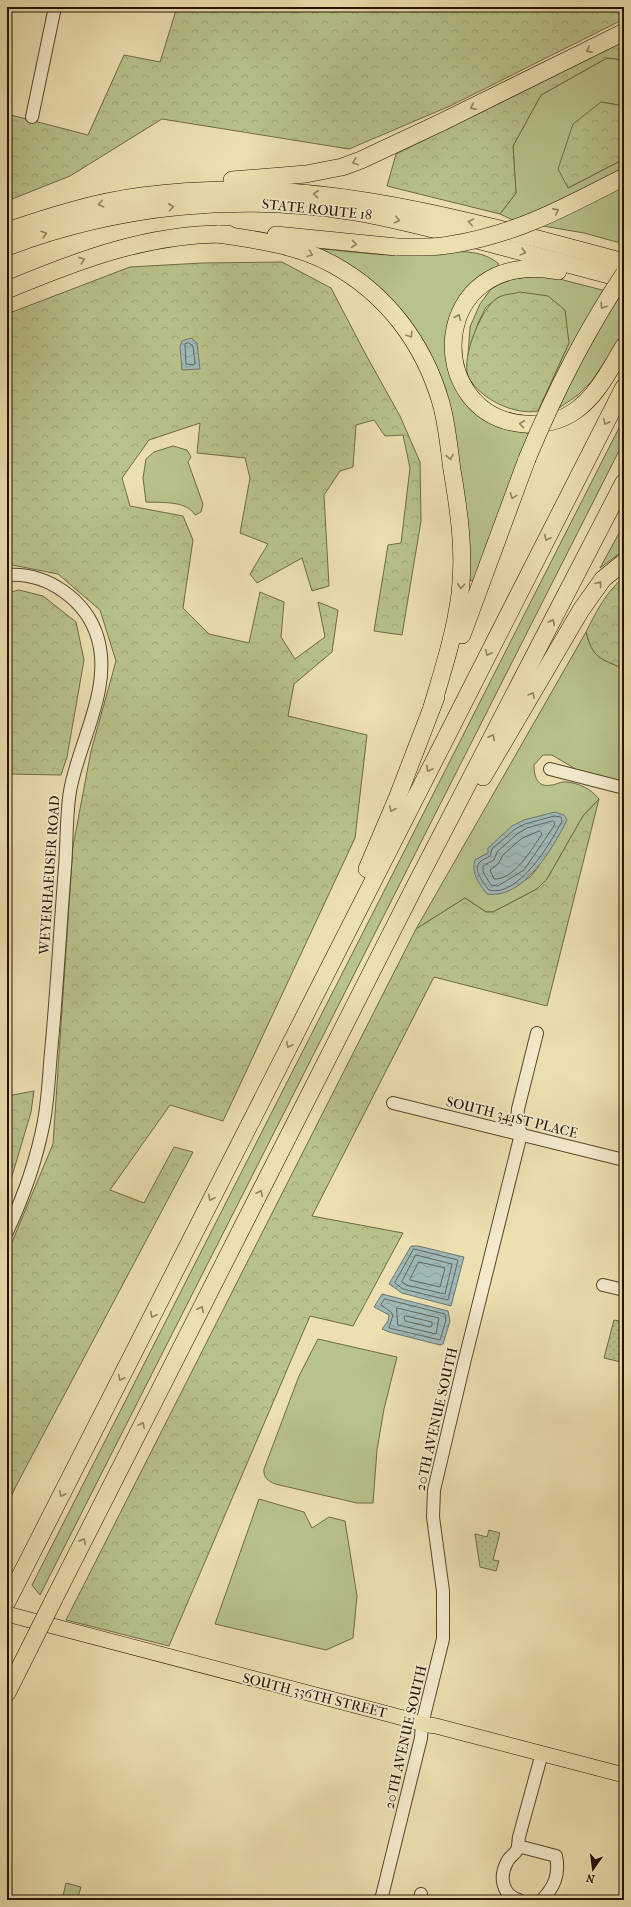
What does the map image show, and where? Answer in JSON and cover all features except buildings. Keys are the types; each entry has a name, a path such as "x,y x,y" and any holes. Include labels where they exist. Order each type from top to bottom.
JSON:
{"highway":[{"path":"140,196 186,185 306,174 354,163 379,153 624,32"},
{"path":"7,290 74,263 128,246 166,239 218,234 266,234 397,247 447,246 499,235 543,218 624,177"},
{"name":"STATE ROUTE 18","path":"7,231 74,210 140,196 206,190 270,190 366,200 489,226 624,262"},
{"name":"STATE ROUTE 18","path":"7,247 66,227 103,217 137,211 217,203 290,204 355,212 402,221 624,279"},
{"path":"218,234 273,243 300,250 320,258 348,273 365,286 392,311 415,343 427,365 441,404 458,507 462,546 461,579 457,616 452,641 432,707"},
{"path":"624,284 544,268 507,271 485,282 468,298 456,323 453,339 453,353 460,378 475,400 483,408 507,421 519,424 540,424 574,412 588,400 624,346"},
{"path":"306,1010 398,796 432,707 456,653 527,459 546,414 578,350 624,274"},
{"path":"7,1602 306,1010 624,387"},
{"path":"615,502 624,482"},
{"path":"7,1692 416,884 624,486"},
{"path":"416,884 506,741 581,610 603,579 624,562"}],"main road":[{"name":"SOUTH 336TH STREET","path":"7,1614 422,1724 542,1753 624,1775"}],"street":[{"path":"32,117 55,7"},
{"name":"WEYERHAEUSER ROAD","path":"7,575 19,574 41,579 64,590 81,608 92,623 102,658 101,680 70,791 54,1022 44,1121 26,1185 7,1232"},
{"path":"550,769 624,788"},
{"path":"522,1134 518,1121 518,1109 537,1033"},
{"name":"SOUTH 341ST PLACE","path":"393,1103 624,1160"},
{"name":"20TH AVENUE SOUTH","path":"381,1900 421,1738 422,1724 443,1639 443,1591 434,1518 434,1490 458,1386 522,1134"},
{"path":"603,1285 624,1290"},
{"path":"519,1900 512,1898 507,1894 502,1875 507,1860 517,1850 542,1753"},
{"path":"518,1846 556,1856 558,1868 557,1877 552,1889 542,1900"}],"green space":[{"path":"177,7 624,7 624,19 450,106 349,149 162,119 70,176 7,201 7,114 88,135 124,55 160,62"},
{"path":"624,41 624,60 607,58 541,95 513,146 516,193 500,214 387,186 396,154"},
{"path":"607,58 624,60 624,106 601,102 568,188 624,159 624,169 551,206 515,221 500,214 516,193 513,146 541,95"},
{"path":"601,102 624,106 624,159 568,188 558,169 573,124"},
{"path":"624,186 624,244 584,233 543,226"},
{"path":"319,250 396,255 467,252 489,258 499,264 477,281 466,292 458,302 453,312 450,322 448,343 450,370 518,431 531,434 475,579 471,581 468,576 428,350"},
{"path":"282,262 331,288 400,416 420,462 421,521 402,635 374,631 388,545 401,543 410,468 403,435 385,436 374,420 356,425 353,467 340,471 324,495 329,586 312,591 302,558 257,583 250,574 268,544 240,533 250,478 245,458 197,453 200,423 149,440 122,478 130,506 183,516 193,540 183,608 209,634 249,643 260,592 284,602 281,637 295,659 325,637 318,602 338,610 332,652 294,684 288,716 367,735 355,838 223,1121 170,1105 110,1190 144,1203 174,1147 193,1152 16,1486 7,1506 7,1254 53,1144 73,846 91,751 116,661 100,610 58,574 7,564 7,314 130,267 202,263"},
{"path":"544,275 606,291 538,411 569,343 499,297 486,307 478,323 468,355 470,327 480,304 491,289 504,280"},
{"path":"619,291 624,292 624,333 591,382 578,395 553,412"},
{"path":"520,292 548,296 565,310 569,343 538,411 519,411 498,404 480,391 468,376 467,368 470,345 474,333 486,310 492,302 499,297"},
{"path":"624,418 624,441 40,1595 32,1585"},
{"path":"173,446 187,450 191,457 188,462 203,504 201,512 195,515 186,507 173,503 146,502 143,478 146,459 154,452"},
{"path":"624,524 624,550 600,568"},
{"path":"624,577 624,669 603,660 595,653 586,632 607,596"},
{"path":"19,590 43,596 76,622 84,660 67,757 61,775 7,774 7,593"},
{"path":"586,632 595,653 603,660 624,669 624,783 579,771 552,755 543,755 534,765 536,777 539,783 542,785 553,785 564,782 576,784 588,789 599,799 583,816 547,879 537,889 493,912 486,912 465,898 416,929","holes":["488,853 539,866 530,877 516,886 475,860"]},
{"path":"599,799 547,1006 434,977 312,1216 403,1233 353,1326 310,1316 169,1646 66,1620 416,929 465,898 486,912 493,912 537,889 547,879 583,816"},
{"path":"34,1091 31,1112 7,1193 7,1096"},
{"path":"614,1320 624,1322 624,1350 621,1362 604,1358"},
{"path":"318,1339 397,1357 384,1409 377,1450 373,1503 357,1503 275,1484 268,1480 264,1474 264,1469 299,1376"},
{"path":"259,1499 304,1512 312,1528 329,1517 345,1521 357,1596 353,1638 326,1650 215,1624"},
{"path":"489,1530 500,1533 493,1560 499,1561 496,1571 480,1567 475,1534 487,1537"},
{"path":"66,1883 81,1887 77,1900 62,1900"}],"water":[{"path":"191,338 197,343 200,369 182,370 180,347 182,341"},
{"path":"555,812 564,815 567,820 554,844 535,870 513,889 500,894 487,894 475,874 475,860 488,853 488,848 512,826 524,820"},
{"path":"411,1246 418,1246 464,1257 451,1306 402,1293 389,1284"},
{"path":"382,1294 448,1311 450,1321 443,1344 440,1345 382,1329 388,1321 389,1315 374,1307"}]}
